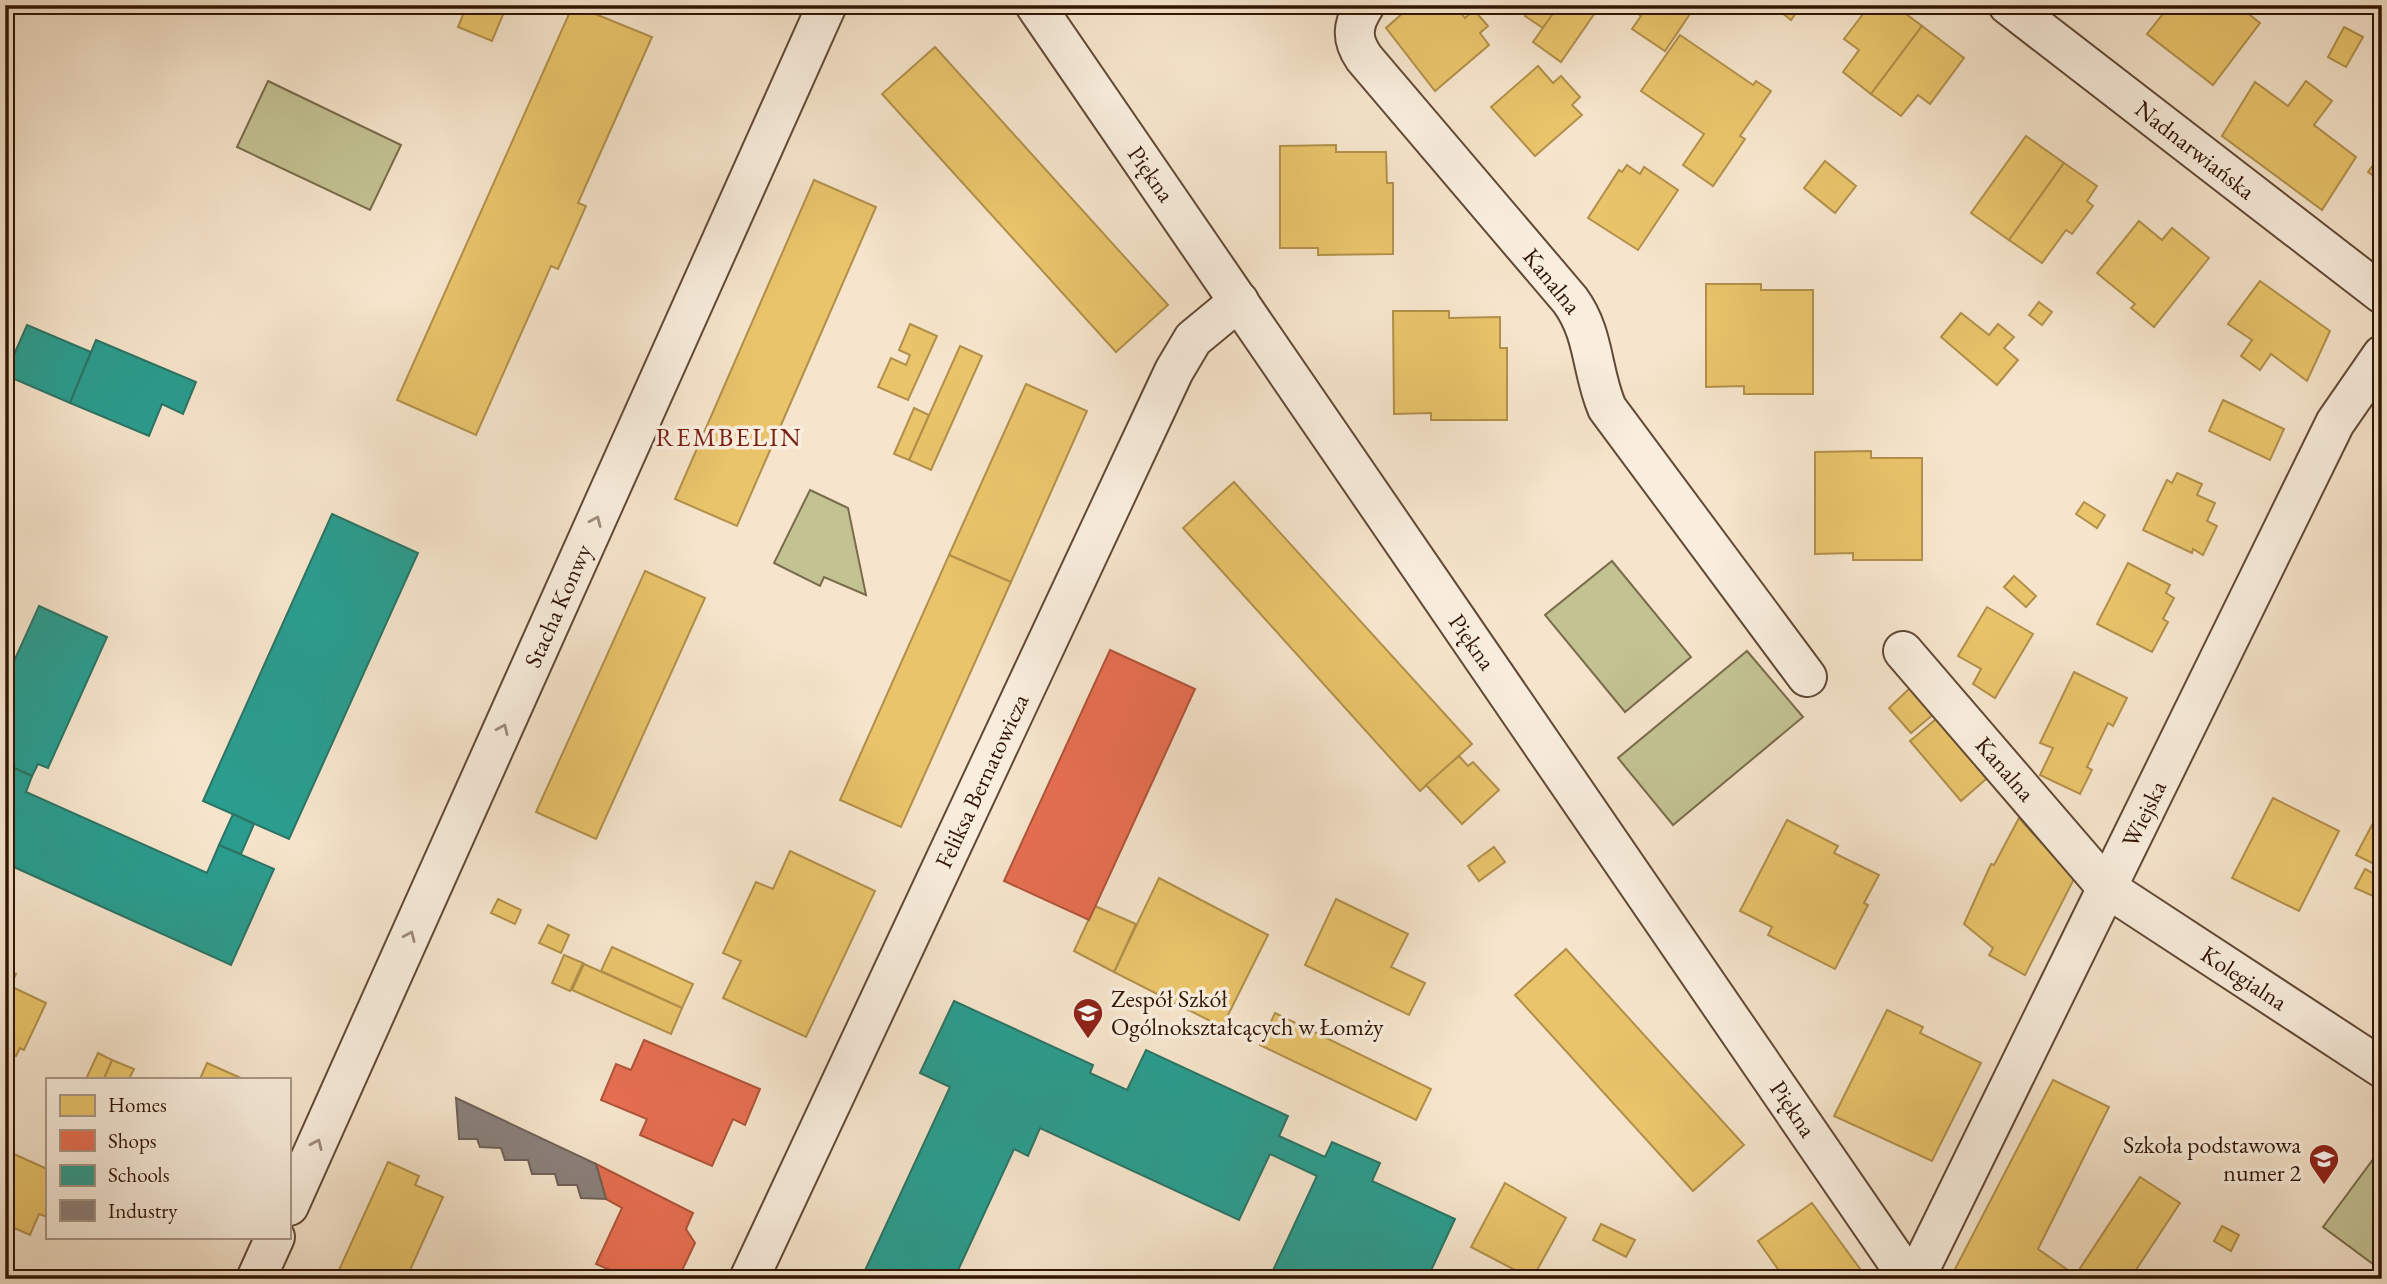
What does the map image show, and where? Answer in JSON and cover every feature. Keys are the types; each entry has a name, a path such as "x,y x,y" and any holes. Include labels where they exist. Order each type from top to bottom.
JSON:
{"street":[{"name":"Stacha Konwy","path":"290,1204 827,5"},
{"name":"Piękna","path":"1035,5 1909,1279"},
{"name":"Kanalna","path":"1365,5 1355,20 1354,43 1570,300 1588,329 1598,385 1607,408 1807,677"},
{"name":"Nadnarwiańska","path":"2008,5 2382,294"},
{"name":"Feliksa Bernatowicza","path":"749,1279 1174,372 1193,338 1239,301"},
{"name":"Wiejska","path":"1915,1279 2335,423 2382,355"},
{"name":"Kanalna","path":"1903,651 2107,888"},
{"name":"Kolegialna","path":"2107,888 2382,1068"},
{"path":"256,1279 275,1238"}],"shaded area":[{"path":"268,81 401,145 370,210 237,147"},
{"path":"810,490 848,508 866,595 824,577 820,586 774,563"},
{"path":"1612,561 1691,657 1625,712 1545,615"},
{"path":"1747,651 1803,717 1673,825 1618,758"},
{"path":"2377,1154 2382,1158 2382,1251 2373,1264 2323,1227"}],"building: Homes":[{"path":"467,5 507,5 492,41 458,27"},
{"path":"573,5 652,37 578,203 586,206 558,269 551,266 476,435 397,400"},
{"path":"1412,5 1455,5 1465,18 1474,10 1488,26 1480,33 1489,45 1435,91 1386,28"},
{"path":"1532,5 1559,5 1543,28 1525,16"},
{"path":"1559,5 1591,5 1597,10 1561,62 1533,42"},
{"path":"1626,5 1696,5 1665,51 1632,29 1641,16"},
{"path":"1772,5 1802,5 1791,20"},
{"path":"1870,5 1894,5 1922,26 1871,94 1843,72 1859,50 1844,39"},
{"path":"2170,5 2237,5 2260,23 2213,85 2147,34"},
{"path":"1922,26 1964,58 1930,104 1918,95 1901,116 1871,94"},
{"path":"2344,27 2363,37 2346,67 2328,57"},
{"path":"1680,35 1753,85 1756,81 1771,91 1740,136 1745,139 1713,186 1683,165 1704,134 1641,91"},
{"path":"935,47 1168,305 1116,352 882,94"},
{"path":"1538,66 1553,83 1561,76 1580,97 1572,105 1582,115 1535,156 1491,107"},
{"path":"2306,81 2332,101 2314,125 2356,157 2322,210 2222,136 2255,82 2288,106"},
{"path":"2026,136 2064,163 2009,240 1971,213"},
{"path":"1336,145 1336,152 1386,152 1387,183 1393,183 1393,254 1318,255 1318,248 1280,248 1280,146"},
{"path":"2382,153 2382,182 2368,172"},
{"path":"1825,161 1856,186 1835,213 1804,188"},
{"path":"2064,163 2097,186 2087,201 2093,206 2072,234 2066,230 2042,263 2009,240"},
{"path":"1627,165 1640,174 1644,167 1678,190 1638,250 1588,218 1619,170 1622,172"},
{"path":"814,180 876,207 737,526 675,499"},
{"path":"2139,221 2162,240 2172,228 2209,258 2154,327 2131,308 2135,304 2097,273"},
{"path":"2260,281 2330,331 2307,381 2271,354 2260,370 2241,356 2252,340 2228,324"},
{"path":"1706,284 1761,284 1761,290 1813,290 1813,394 1744,394 1744,386 1706,387"},
{"path":"2039,302 2052,312 2042,325 2029,315"},
{"path":"1393,311 1449,311 1449,318 1500,317 1500,348 1507,348 1507,420 1431,420 1431,413 1394,414"},
{"path":"1961,313 1989,335 1998,324 2014,337 2004,348 2018,360 1997,385 1941,337"},
{"path":"910,324 937,336 908,400 878,387 891,358 906,365 910,355 899,350"},
{"path":"960,346 982,356 931,470 909,460"},
{"path":"1026,384 1087,411 1011,582 949,555"},
{"path":"2223,400 2284,429 2270,460 2209,431"},
{"path":"914,408 929,415 909,460 894,454"},
{"path":"1871,451 1871,458 1922,458 1922,560 1853,560 1853,553 1815,554 1815,452"},
{"path":"2177,473 2202,484 2197,495 2215,503 2207,521 2217,526 2203,555 2193,549 2192,553 2143,530 2167,480 2172,483"},
{"path":"1234,482 1472,744 1420,791 1183,528"},
{"path":"2084,502 2105,515 2097,528 2076,514"},
{"path":"949,555 1011,582 901,827 840,800"},
{"path":"2128,563 2170,585 2166,593 2174,598 2163,619 2168,622 2152,652 2097,624"},
{"path":"645,571 705,598 596,839 536,812"},
{"path":"2014,576 2036,596 2026,607 2004,587"},
{"path":"1987,607 2033,634 1995,698 1973,684 1981,669 1958,656"},
{"path":"2074,672 2127,698 2113,726 2108,723 2087,767 2092,770 2080,794 2040,775 2053,748 2040,743"},
{"path":"1912,686 1935,713 1911,733 1889,708"},
{"path":"1942,714 1993,773 1961,801 1910,741"},
{"path":"1459,756 1468,766 1473,762 1499,790 1462,824 1426,785"},
{"path":"2273,798 2339,831 2299,911 2232,878"},
{"path":"2019,818 2074,879 2025,975 1989,955 1993,948 1964,924 1991,864 1994,865"},
{"path":"1787,820 1838,846 1834,853 1879,875 1864,903 1868,905 1835,969 1768,935 1772,927 1740,911"},
{"path":"2373,823 2382,828 2382,868 2356,855"},
{"path":"1494,847 1505,862 1479,881 1468,866"},
{"path":"790,851 875,891 806,1037 723,998 741,961 723,953 756,882 773,889"},
{"path":"2365,869 2382,878 2373,896 2355,888"},
{"path":"1159,878 1268,935 1222,1027 1114,972"},
{"path":"498,899 521,910 515,924 491,913"},
{"path":"1336,899 1408,934 1391,967 1425,983 1409,1015 1305,965"},
{"path":"1095,906 1136,924 1114,972 1074,951"},
{"path":"548,925 569,935 561,953 539,943"},
{"path":"612,947 693,984 682,1008 601,971"},
{"path":"1566,949 1744,1145 1693,1191 1515,995"},
{"path":"564,955 583,963 570,991 552,983"},
{"path":"584,964 682,1008 671,1034 572,990"},
{"path":"5,969 16,974 10,986 46,1003 24,1050 20,1048 16,1056 5,1051"},
{"path":"1887,1010 1923,1027 1920,1033 1981,1063 1932,1161 1834,1116"},
{"path":"1275,1013 1431,1089 1416,1120 1260,1045"},
{"path":"98,1053 112,1060 104,1078 86,1078"},
{"path":"112,1060 134,1069 130,1078 104,1078"},
{"path":"207,1063 241,1078 200,1078"},
{"path":"2053,1080 2109,1107 2038,1249 2075,1275 2073,1279 1955,1279 1953,1273"},
{"path":"5,1150 46,1169 46,1217 39,1214 30,1235 5,1224"},
{"path":"388,1162 419,1176 415,1185 443,1197 406,1279 335,1279"},
{"path":"2140,1177 2180,1203 2130,1279 2073,1279"},
{"path":"1505,1183 1566,1218 1532,1279 1471,1247"},
{"path":"1812,1203 1863,1273 1863,1279 1785,1279 1758,1241"},
{"path":"1601,1224 1635,1240 1626,1257 1593,1240"},
{"path":"2222,1226 2239,1235 2231,1251 2214,1241"},
{"path":"1564,1270 1580,1278 1583,1274 1593,1279 1560,1279"}],"building: Shops":[{"path":"1110,650 1195,689 1089,920 1004,881"},
{"path":"644,1040 760,1089 745,1125 733,1119 712,1166 640,1135 647,1119 601,1100 616,1064 631,1070"},
{"path":"596,1164 693,1213 686,1229 695,1243 678,1279 631,1279 596,1264 622,1208 606,1199"}],"building: Schools":[{"path":"27,325 91,352 70,403 5,375"},
{"path":"96,340 196,382 183,414 162,404 149,436 70,403"},
{"path":"332,514 418,553 289,839 203,801"},
{"path":"39,606 107,637 48,768 38,764 32,776 5,764 5,681"},
{"path":"5,764 32,776 26,792 207,873 219,845 274,869 231,965 5,863"},
{"path":"233,814 254,824 241,854 219,845"},
{"path":"954,1001 1093,1065 1090,1073 1127,1090 1146,1050 1288,1116 1279,1136 1325,1157 1332,1142 1380,1163 1372,1181 1455,1219 1427,1279 1269,1279 1317,1176 1270,1154 1239,1220 1040,1128 1028,1156 1014,1149 954,1279 861,1279 950,1087 920,1073"}],"building: Industry":[{"path":"456,1098 596,1164 606,1199 581,1198 577,1185 558,1185 555,1174 532,1174 528,1160 505,1160 501,1148 480,1147 477,1139 459,1139"}],"place":[{"name":"Zespół Szkół Ogólnokształcących w Łomży","path":"1088,1040"},
{"name":"Szkoła podstawowa numer 2","path":"2324,1186"}],"district":[{"name":"REMBELIN","path":"729,437"}]}
